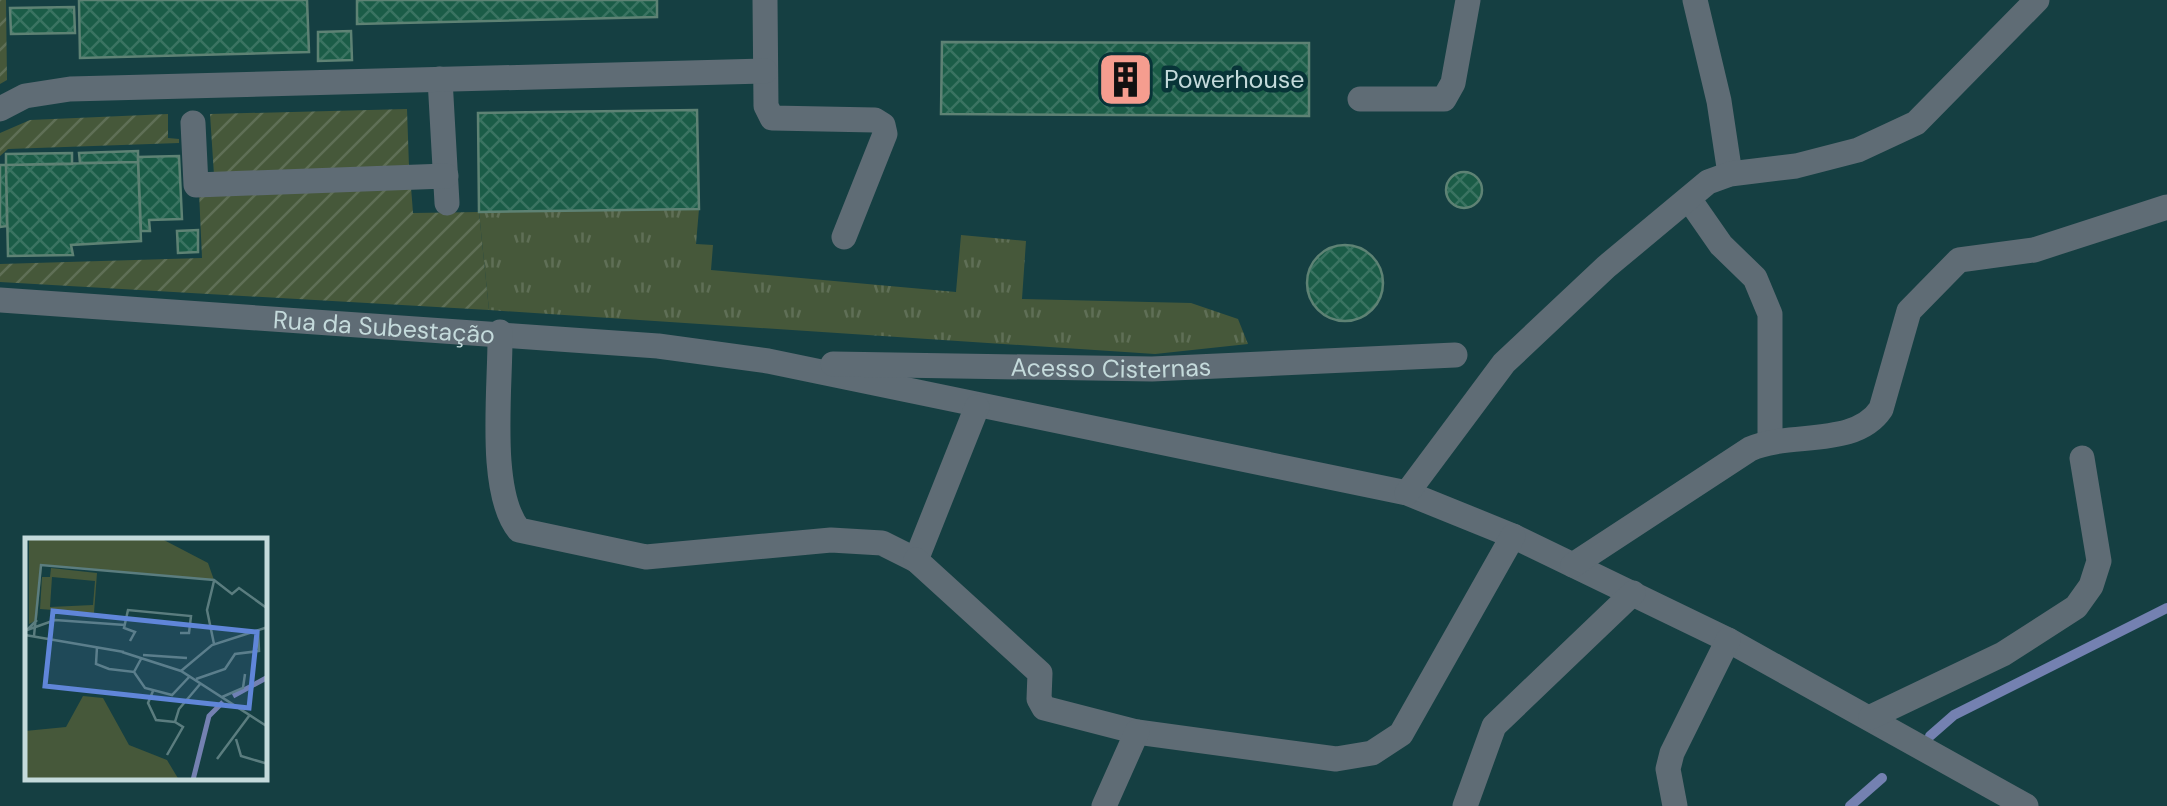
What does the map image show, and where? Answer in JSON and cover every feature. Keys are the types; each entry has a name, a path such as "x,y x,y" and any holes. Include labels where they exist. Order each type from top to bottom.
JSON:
{"street":[{"path":"765,0 766,106 772,118 874,120 884,125 886,134 844,237"},
{"path":"1360,99 1444,98 1453,83 1468,0"},
{"path":"1695,0 1719,101 1730,174"},
{"path":"1407,493 1504,363 1606,267 1708,182 1730,174 1796,166 1858,150 1916,123 2037,0"},
{"path":"0,109 25,96 70,89 765,71"},
{"path":"440,79 448,203"},
{"path":"193,123 196,185 446,176"},
{"path":"1689,199 1764,294 1770,314 1770,441"},
{"path":"1573,565 1750,448 1770,441 1858,430 1872,422 1881,409 1910,311 1960,260 2034,250 2167,207"},
{"name":"Rua da Subestação","path":"0,300 500,332 658,346 768,361"},
{"path":"500,332 501,476 506,514 520,530 646,557 830,540 882,542 916,560 1040,673 1039,699 1044,708 1137,732 1336,759 1372,753 1401,734 1513,536"},
{"name":"Acesso Cisternas","path":"768,361 1152,369 1455,356"},
{"path":"768,361 977,408 1407,493 1513,536 1728,640 2026,806"},
{"path":"916,560 977,408"},
{"path":"1871,717 2003,654 2076,608 2091,586 2099,560 2082,458"},
{"path":"1466,806 1494,726 1633,592"},
{"path":"1674,806 1668,769 1672,753 1728,640"},
{"path":"1104,806 1137,732"}],"green space":[{"path":"0,0 6,0 7,80 0,84"},
{"path":"407,109 409,167 214,175 210,114"},
{"path":"168,114 168,138 179,139 179,143 8,149 0,156 0,133 30,120"},
{"path":"411,187 413,213 479,212 489,310 0,282 0,264 202,258 199,192"},
{"path":"699,209 696,244 713,245 711,270 956,292 961,235 1026,241 1022,299 1191,303 1238,319 1248,344 1155,354 489,310 479,212"}],"building":[{"path":"79,0 307,0 309,52 80,58"},
{"path":"357,0 657,0 657,17 357,24"},
{"path":"74,7 75,33 11,34 10,8"},
{"path":"351,31 352,60 318,61 318,32"},
{"name":"Powerhouse","path":"942,42 1309,43 1309,116 941,114"},
{"path":"697,110 699,209 479,212 478,113"},
{"path":"138,151 138,162 80,163 79,153"},
{"path":"72,153 72,164 6,165 6,154"},
{"path":"179,156 182,219 149,220 150,231 141,231 138,157"},
{"path":"138,162 141,241 71,245 73,255 8,256 6,165"},
{"path":"0,165 6,165 7,226 0,227"},
{"path":"1464,172 1477,177 1482,190 1477,203 1464,208 1451,203 1446,190 1451,177"},
{"path":"198,230 198,252 178,253 177,231"},
{"path":"1345,245 1372,256 1383,283 1372,310 1345,321 1318,310 1307,283 1318,256"}],"waterway":[{"path":"1930,736 1954,715 2167,608"},
{"path":"1850,806 1882,778"}],"place":[{"name":"Powerhouse","path":"1125,79"}]}
